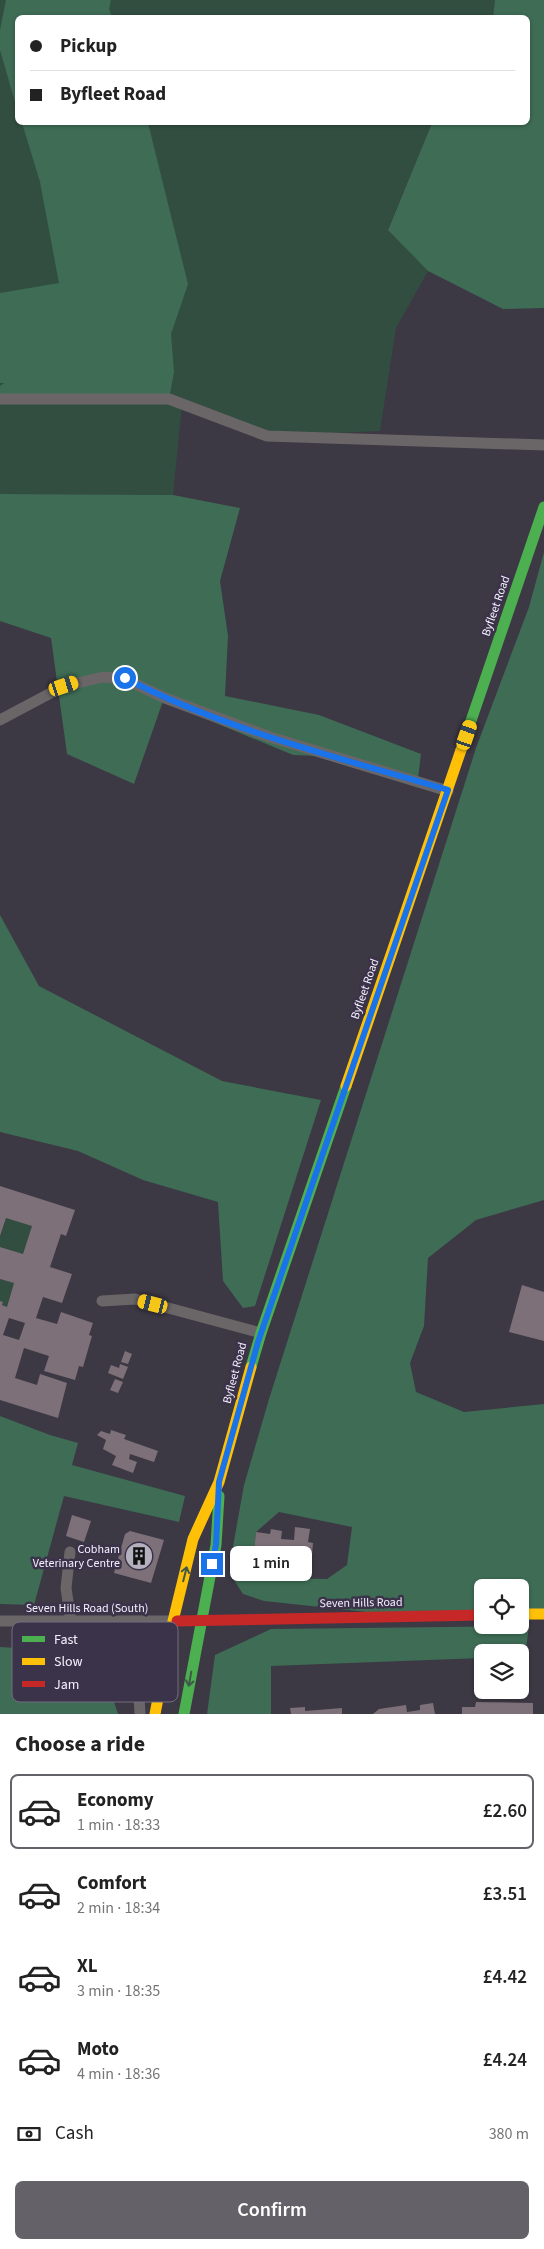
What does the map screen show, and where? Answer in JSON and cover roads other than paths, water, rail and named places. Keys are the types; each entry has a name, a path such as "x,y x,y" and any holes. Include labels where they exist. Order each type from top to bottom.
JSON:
{"main road":[{"name":"Byfleet Road","path":"173,1621 193,1539 219,1482 261,1333 544,507"},
{"name":"Byfleet Road","path":"184,1714 216,1545 219,1482"},
{"path":"529,1614 544,1614"},
{"name":"Seven Hills Road","path":"173,1621 474,1615"},
{"name":"Seven Hills Road","path":"197,1643 240,1620"}],"lane":[{"path":"0,400 168,399 267,436 544,445"},
{"path":"0,720 64,686 103,677 125,678 165,698 270,737 448,790"},
{"path":"102,1301 135,1299 261,1333"},
{"path":"70,1552 66,1588 71,1622"},
{"name":"Seven Hills Road (South)","path":"0,1622 173,1621"}],"place":[{"name":"Cobham Veterinary Centre","path":"139,1556"}]}
